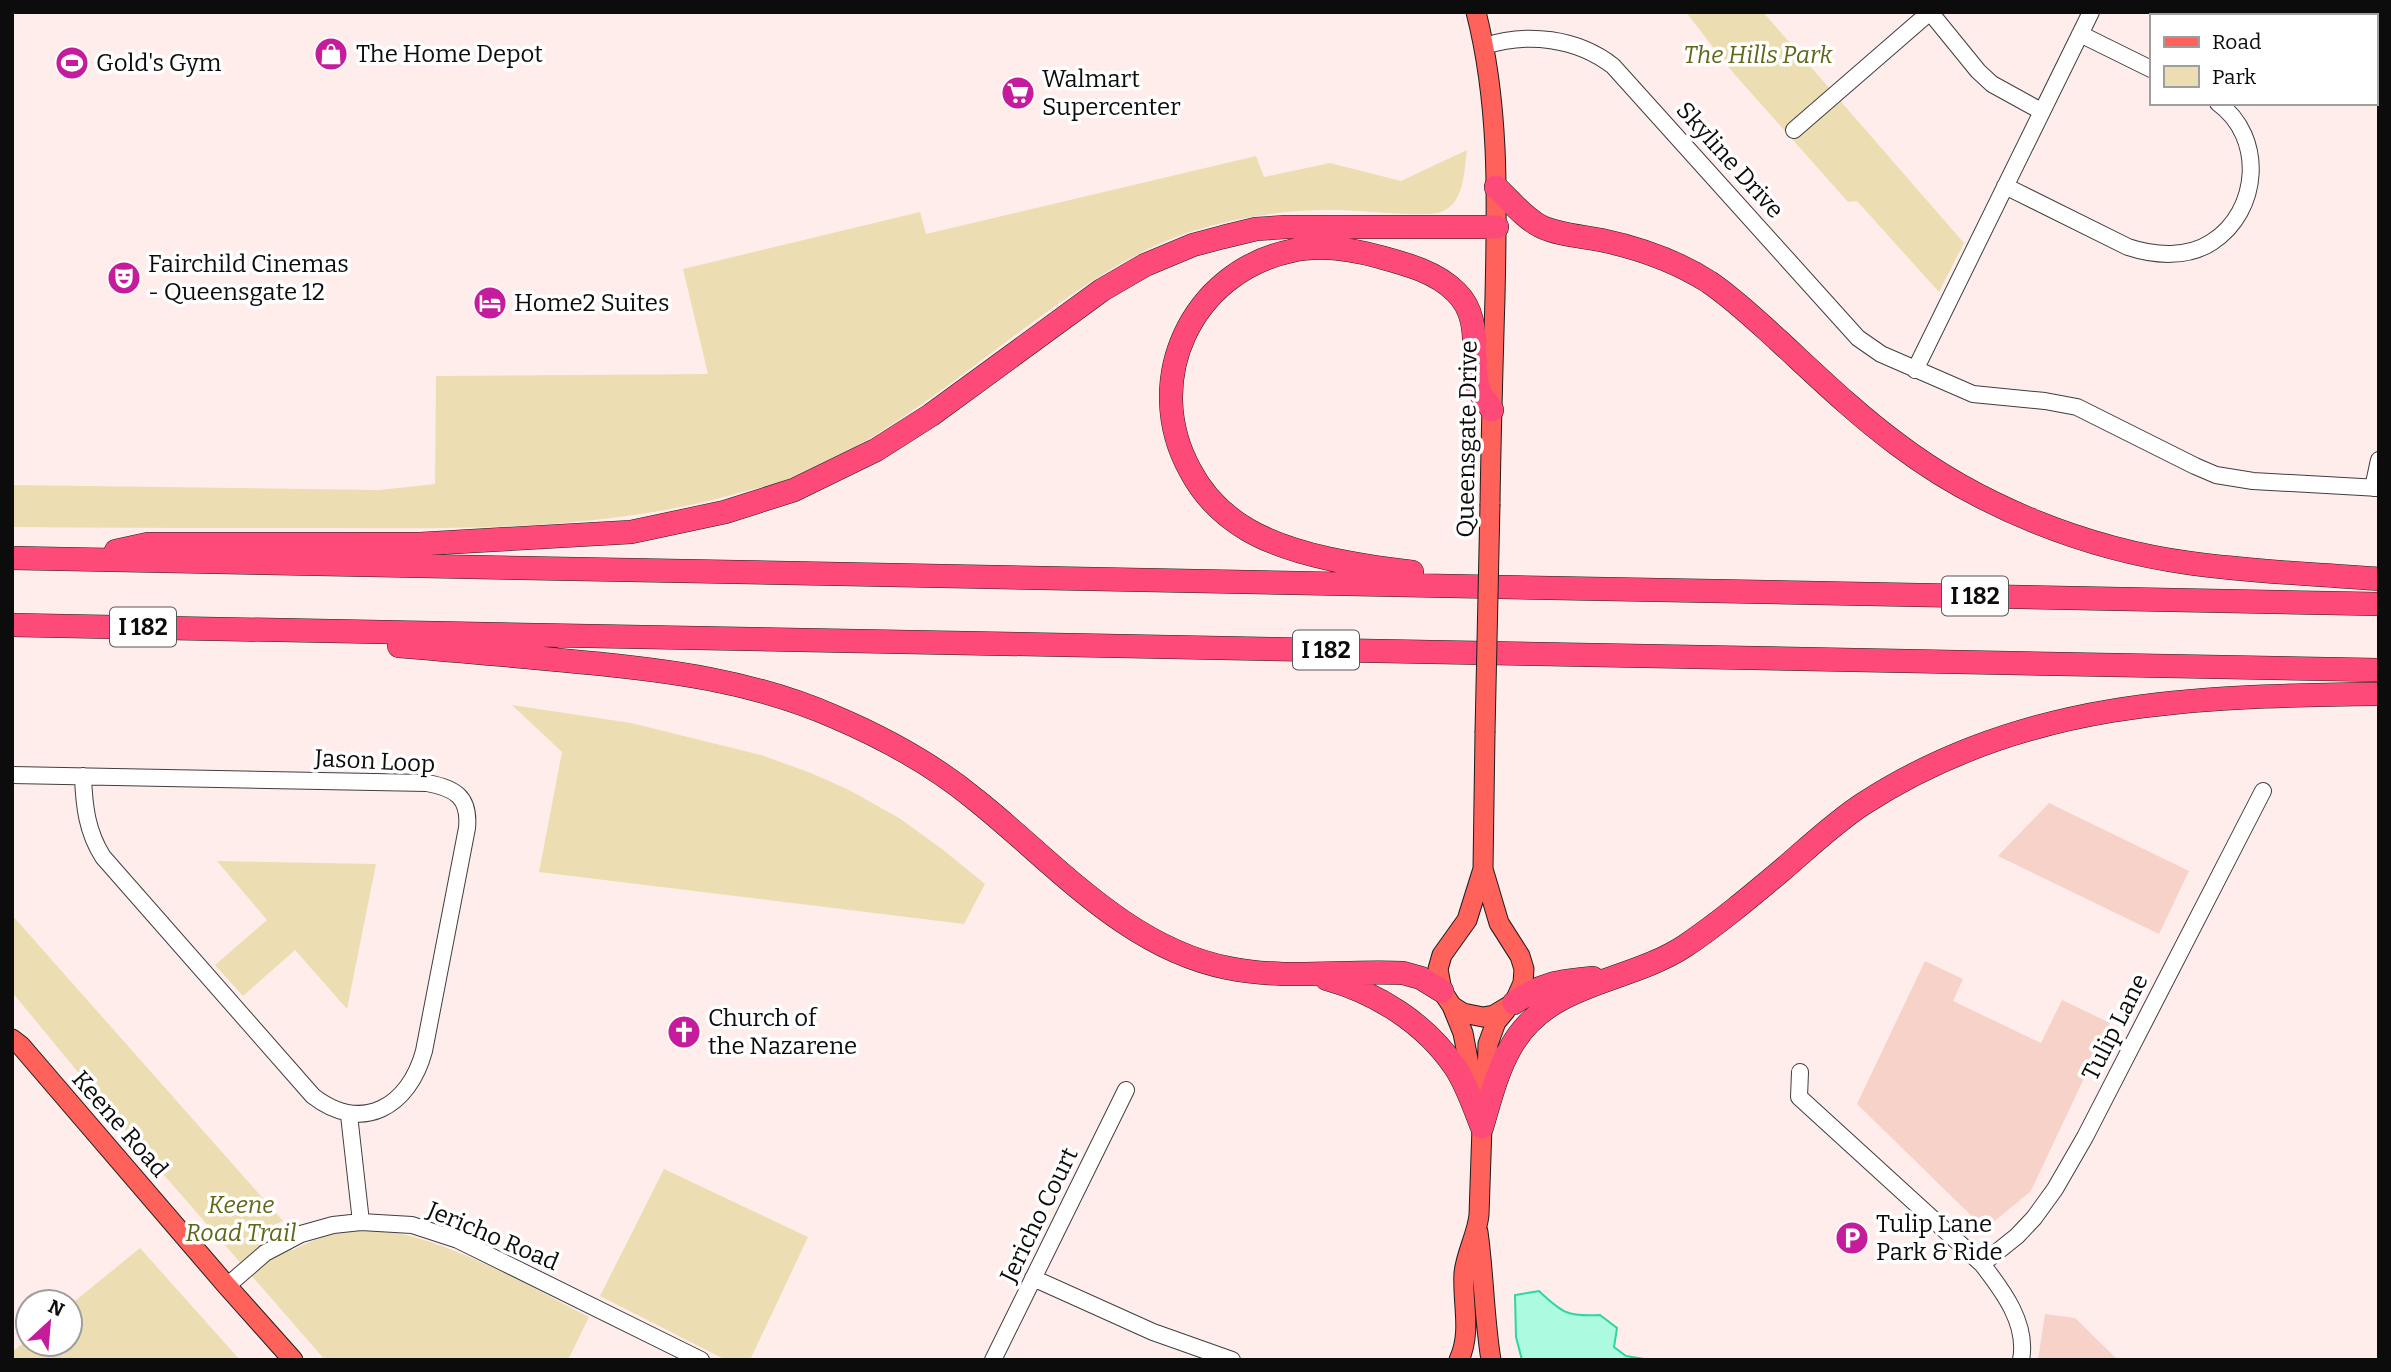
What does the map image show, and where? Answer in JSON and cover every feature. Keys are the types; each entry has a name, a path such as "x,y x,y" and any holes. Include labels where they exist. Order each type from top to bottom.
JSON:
{"highway":[{"path":"1496,187 1531,221 1539,225 1558,232 1641,250 1675,263 1709,283 1749,314 1848,405 1897,444 1942,474 2015,512 2076,535 2154,557 2222,567 2379,579"},
{"path":"76,559 148,544 420,544 631,532 676,524 794,490 876,450 931,415 1102,290 1145,265 1193,246 1256,229 1286,227 1497,227"},
{"path":"1492,410 1478,389 1471,315 1455,290 1436,277 1413,267 1339,248 1307,248 1275,255 1241,271 1224,284 1196,313 1177,355 1170,383 1175,434 1195,480 1227,516 1249,531 1302,551 1391,569 1572,587"},
{"name":"I 182","path":"12,558 2379,604"},
{"name":"I 182","path":"12,625 2379,670"},
{"path":"274,630 377,644 644,668 730,682 790,700 865,731 934,770 974,797 1098,903 1154,941 1198,960 1269,974 1403,973 1421,978 1447,999"},
{"path":"1482,1127 1505,1059 1526,1025 1544,1008 1559,999 1637,971 1681,948 1714,925 1822,834 1864,803 1916,773 2014,732 2063,719 2125,708 2298,695 2379,694"},
{"path":"1510,1006 1530,992 1558,981 1610,977 1637,971"},
{"path":"1313,975 1370,994 1419,1028 1442,1049 1456,1069 1482,1127"}],"main road":[{"name":"Queensgate Drive","path":"1476,12 1485,46 1493,102 1497,227 1483,869"},
{"path":"1482,1127 1463,1033 1447,999 1438,969 1442,955 1466,920 1483,869"},
{"path":"1483,869 1499,923 1520,956 1524,969 1523,983 1510,1006 1496,1022 1488,1044 1478,1227 1491,1360"},
{"path":"1447,999 1463,1013 1483,1017 1494,1016 1510,1006"},
{"name":"Keene Road","path":"12,1020 15,1045 293,1360"},
{"path":"1459,1360 1466,1336 1465,1265 1478,1227"}],"street":[{"path":"1794,130 1930,12 1978,71 1992,83 2041,111"},
{"path":"1915,370 2091,12"},
{"path":"2080,34 2150,69"},
{"name":"Skyline Drive","path":"1485,46 1511,39 1534,38 1577,47 1607,61 1638,91 1858,338 1881,354 1973,394 2077,407 2216,475 2253,481 2376,488"},
{"path":"2005,187 2128,247 2146,253 2188,251 2211,243 2229,228 2240,212 2252,174 2245,138 2220,105"},
{"path":"2376,488 2379,460"},
{"name":"Jason Loop","path":"12,775 428,783 454,790 461,797 467,807 467,828 420,1068 414,1081 404,1092 381,1109 366,1114 349,1115"},
{"path":"83,776 87,824 96,846 109,866 313,1096 337,1112 349,1115 361,1222"},
{"name":"Tulip Lane","path":"1982,1264 2017,1236 2055,1189 2085,1137 2263,791"},
{"path":"1800,1072 1799,1097 1982,1264 2007,1296 2018,1324 2023,1351 2021,1360"},
{"name":"Jericho Court","path":"993,1360 1126,1090"},
{"name":"Jericho Road","path":"227,1286 265,1253 291,1238 333,1225 361,1222 412,1225 457,1240 701,1360"},
{"path":"1033,1278 1128,1321 1233,1360"}],"shaded area":[{"path":"2049,803 2189,871 2159,934 1998,856"},
{"path":"1925,961 1963,979 1953,1001 2041,1043 2062,1000 2110,1023 2031,1191 1985,1229 1857,1104"},
{"path":"1539,1291 1566,1312 1600,1315 1617,1328 1614,1347 1626,1356 1650,1360 1522,1360 1516,1337 1515,1295"},
{"path":"2045,1314 2075,1318 2118,1360 2038,1360"}],"green space":[{"name":"The Hills Park","path":"1686,12 1763,12 1964,243 1939,292 1857,201 1848,202 1729,68"},
{"path":"1467,150 1459,194 1449,208 1441,212 1408,214 1319,210 1282,213 1208,227 1153,247 1118,265 1067,298 927,401 862,443 793,478 732,495 637,515 540,525 394,528 12,527 12,485 379,490 435,484 436,376 708,374 683,269 920,212 926,234 1256,156 1264,177 1330,163 1401,181"},
{"path":"512,705 631,723 761,755 811,773 849,790 899,818 985,884 964,924 539,872 562,752"},
{"path":"217,861 376,864 347,1009 295,950 243,996 215,965 267,920"},
{"name":"Keene Road Trail","path":"12,915 283,1221 271,1226 293,1250 346,1231 365,1230 391,1232 420,1239 480,1261 589,1317 568,1360 325,1360 137,1144 12,992"},
{"path":"664,1169 808,1237 750,1360 726,1360 600,1296"},
{"path":"140,1248 240,1360 12,1360 14,1350 14,1358 84,1358 84,1294"}],"place":[{"name":"The Home Depot","path":"331,54"},
{"name":"Gold's Gym","path":"72,63"},
{"name":"Walmart Supercenter","path":"1018,93"},
{"name":"Fairchild Cinemas - Queensgate 12","path":"124,278"},
{"name":"Home2 Suites","path":"490,303"},
{"name":"Church of the Nazarene","path":"684,1032"},
{"name":"Tulip Lane Park & Ride","path":"1852,1238"}]}
